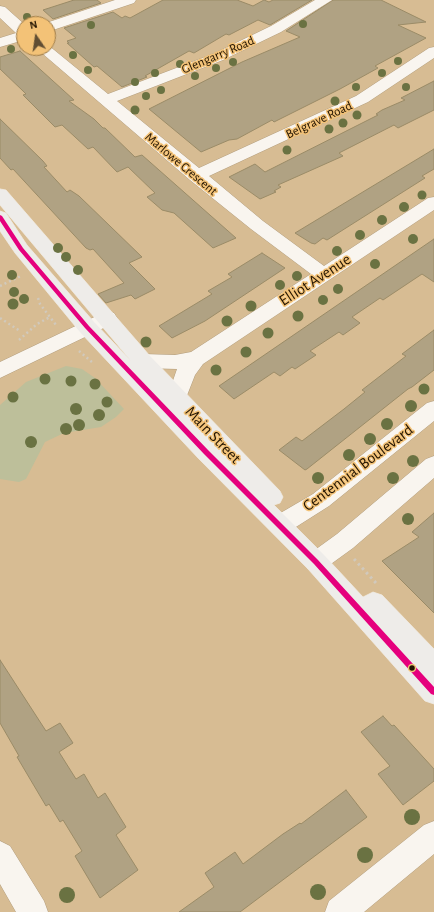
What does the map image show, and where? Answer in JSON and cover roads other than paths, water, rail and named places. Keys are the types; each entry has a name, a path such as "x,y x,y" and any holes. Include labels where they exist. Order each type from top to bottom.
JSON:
{"main road":[{"name":"Main Street","path":"0,194 143,361 286,521 321,558 434,667"},
{"name":"Main Street","path":"0,218 20,249 87,327 206,452 286,521"},
{"name":"Main Street","path":"321,558 434,692"}],"street":[{"path":"56,24 129,0"},
{"name":"Glengarry Road","path":"106,100 218,57 276,29 326,0"},
{"path":"0,10 16,25"},
{"path":"0,43 16,38"},
{"name":"Belgrave Road","path":"196,176 362,99 434,51"},
{"name":"Marlowe Crescent","path":"53,56 196,176 257,225 323,274"},
{"name":"Elliot Avenue","path":"177,398 185,373 196,359 434,202"},
{"path":"0,371 107,318"},
{"name":"Elliot Avenue","path":"143,361 175,362 196,359"},
{"name":"Centennial Boulevard","path":"286,521 321,500 434,409"},
{"path":"321,558 345,541 434,465"},
{"path":"340,912 434,836"},
{"path":"0,856 33,912"}]}
